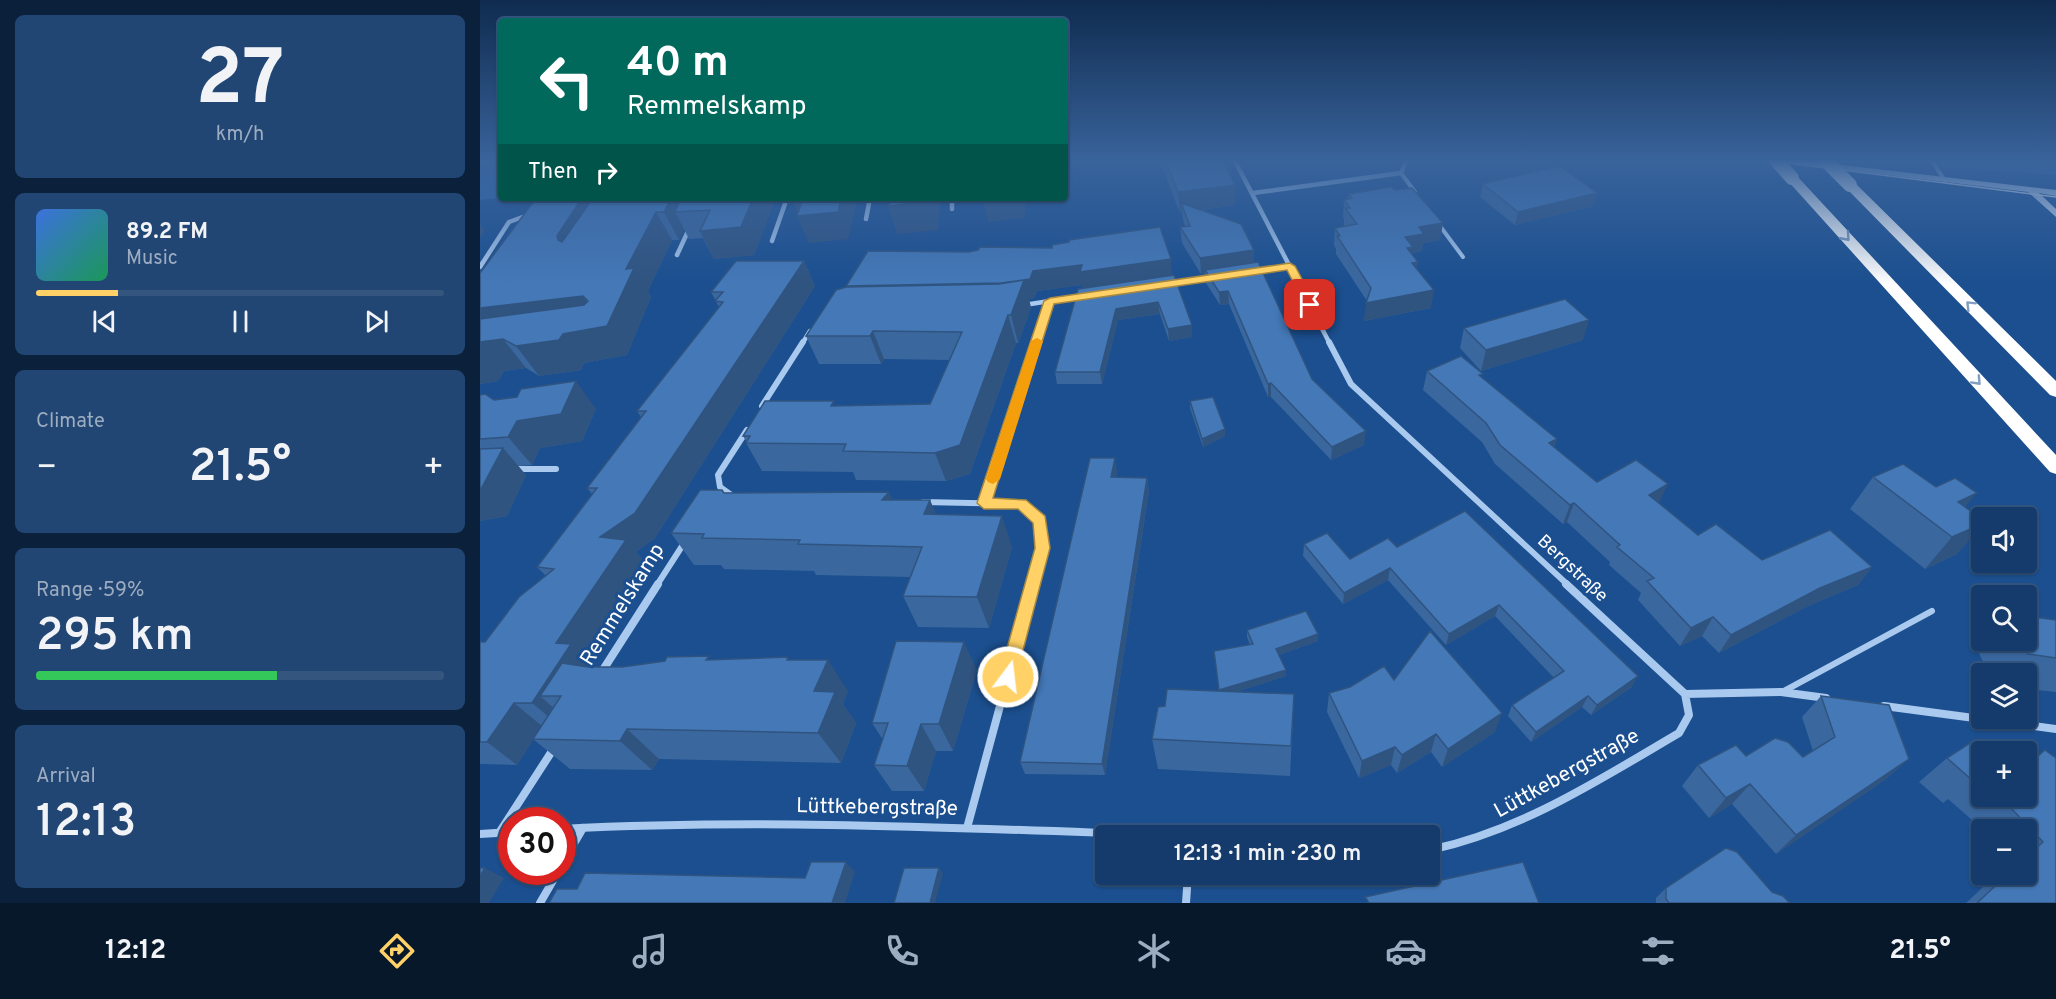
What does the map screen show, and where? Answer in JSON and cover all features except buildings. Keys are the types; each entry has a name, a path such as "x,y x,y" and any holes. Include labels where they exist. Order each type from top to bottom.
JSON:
{"highway":[{"path":"1813,201 2056,467"},
{"path":"1866,201 2056,391"}],"main road":[{"path":"2042,201 2056,214"}],"street":[{"path":"772,242 786,201"},
{"path":"866,219 869,201"},
{"path":"952,201 952,209"},
{"name":"Bergstraße","path":"1257,201 1351,384 1685,694"},
{"path":"480,267 509,222 537,213"},
{"path":"677,255 690,227"},
{"path":"1244,273 1290,266"},
{"path":"1164,284 1221,276"},
{"path":"1017,306 1095,294"},
{"path":"984,503 1050,301"},
{"path":"755,417 810,331 817,326"},
{"path":"713,497 720,487 718,475 749,427"},
{"path":"510,469 556,469"},
{"path":"720,487 738,500"},
{"path":"914,502 1021,504 1040,520 1043,548 967,828"},
{"name":"Remmelskamp","path":"594,685 688,536"},
{"path":"1685,694 1781,692 1839,700"},
{"name":"Lüttkebergstraße","path":"1440,848 1507,830 1679,733 1689,715 1685,694"},
{"path":"1873,705 2056,729"},
{"path":"516,807 556,744"},
{"name":"Lüttkebergstraße","path":"576,828 660,824 967,828 1095,833"},
{"path":"576,840 583,828"},
{"path":"480,834 498,833"},
{"path":"540,903 550,885"},
{"path":"1186,903 1187,885"}],"lane":[{"path":"1435,219 1463,257"},
{"path":"1781,692 1932,611"}],"slow traffic":[{"path":"993,479 1037,341"}],"route":[{"path":"1008,677 1043,548 1040,520 1021,504 984,503 1050,301 1290,266 1310,305"}]}
